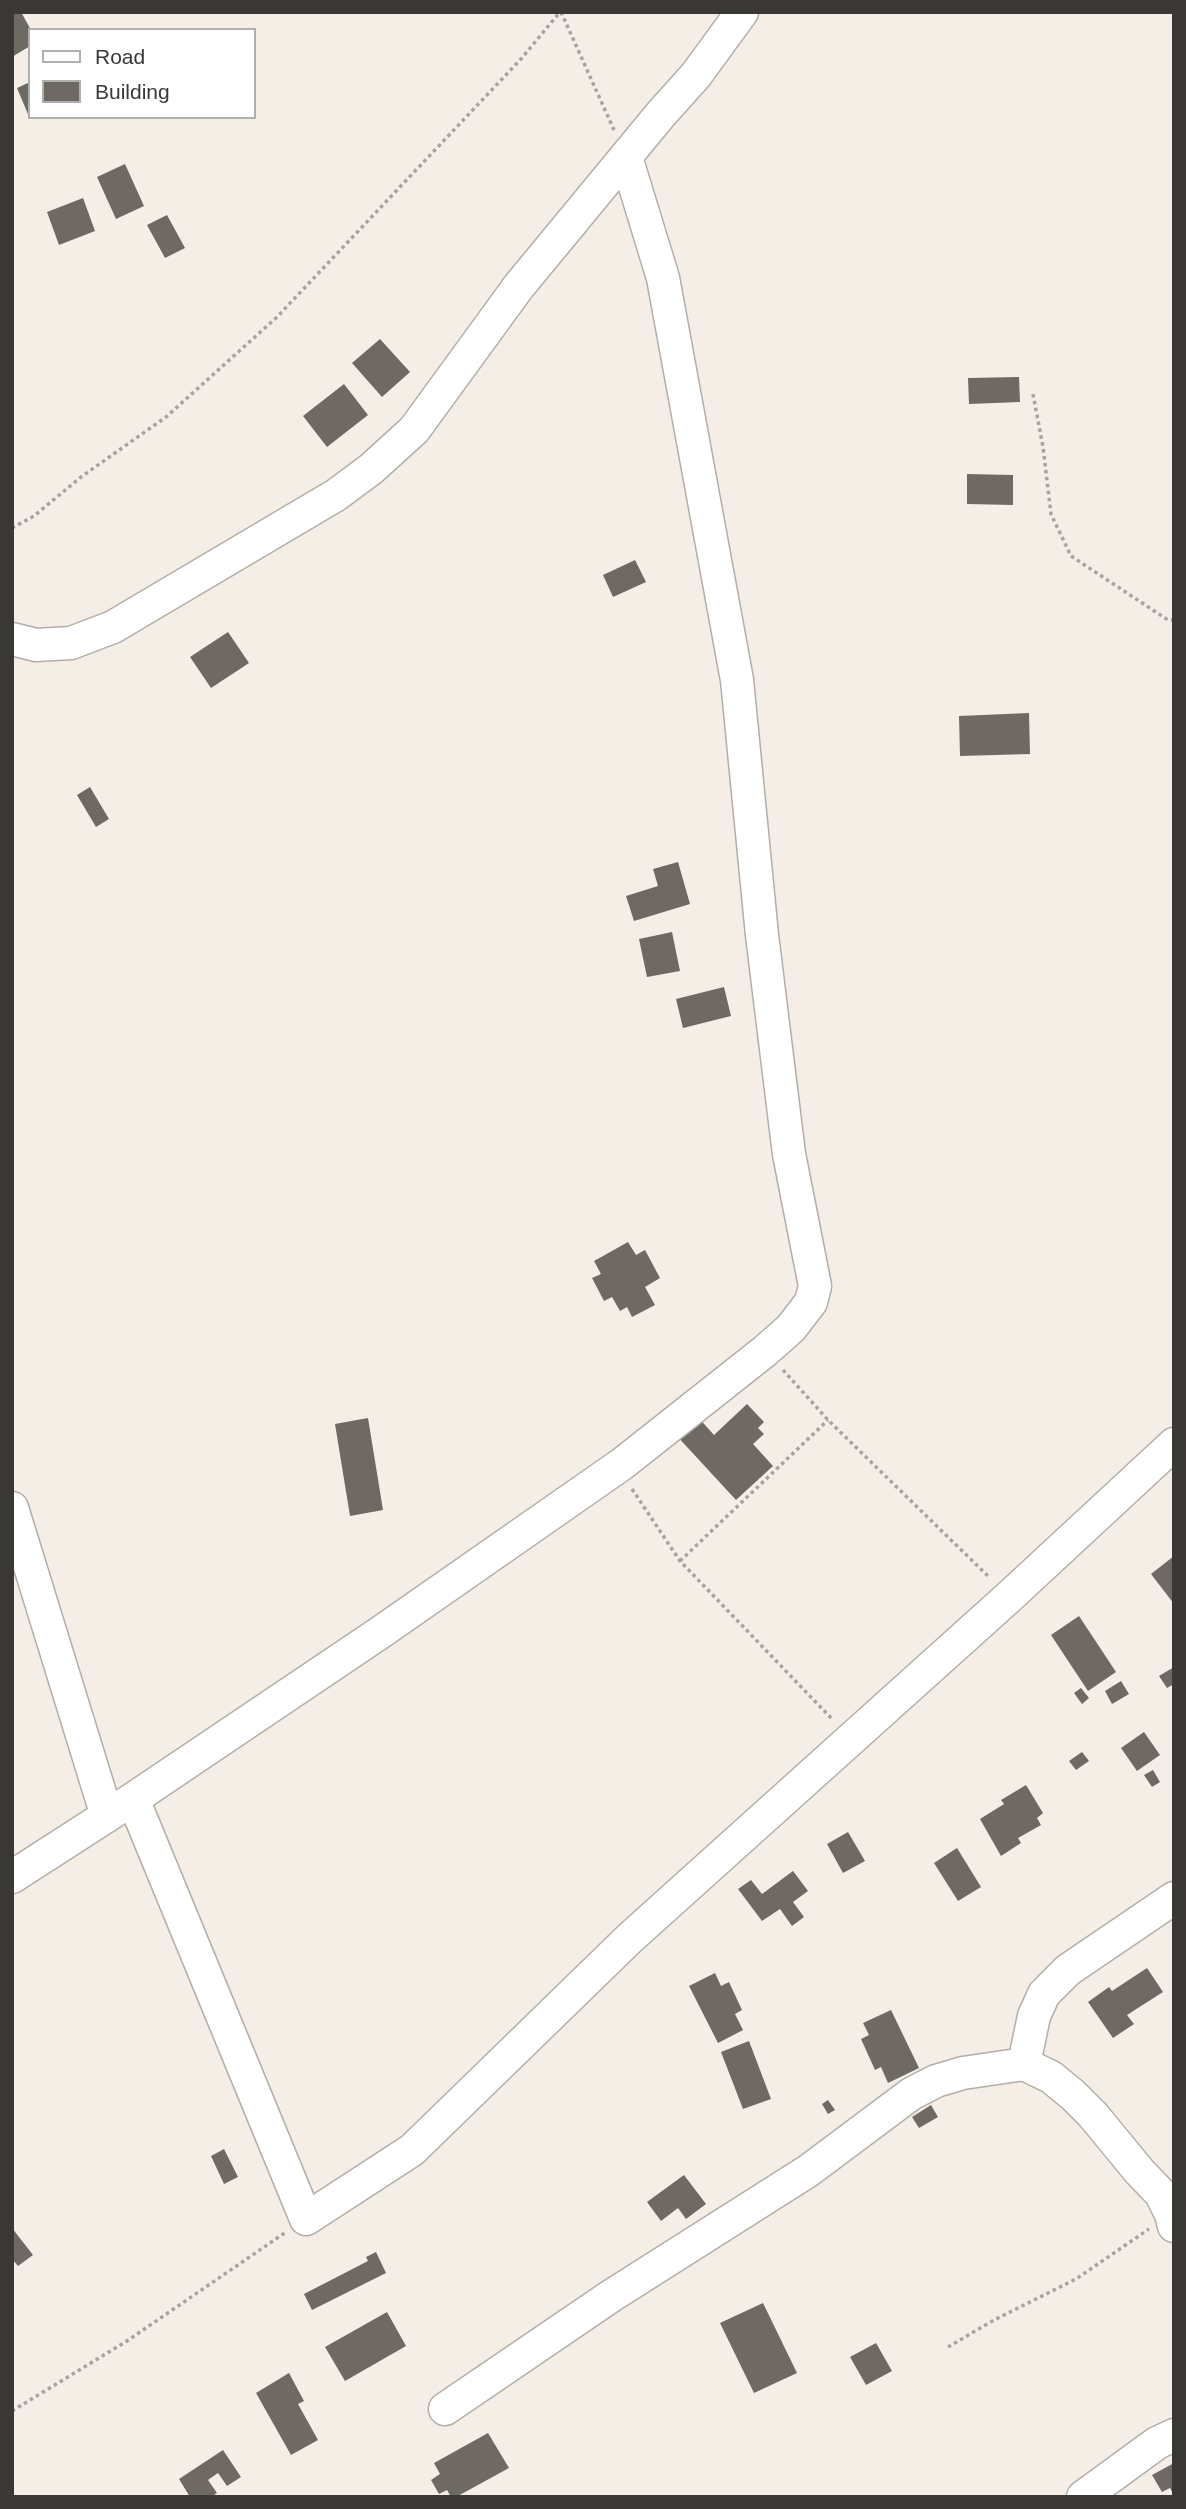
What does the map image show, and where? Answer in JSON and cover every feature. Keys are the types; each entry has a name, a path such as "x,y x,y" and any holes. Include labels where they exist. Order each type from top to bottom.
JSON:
{"street":[{"path":"12,639 36,645 71,643 113,627 336,495 370,469 414,430 519,286 696,75 742,12"},
{"path":"12,1877 120,1808 393,1624 622,1464 765,1351 791,1328 811,1302 815,1286 789,1154 762,935 737,680 663,278 626,157"},
{"path":"12,1508 120,1808 306,2219 412,2150 630,1938 1009,1597 1174,1444"},
{"path":"1024,2064 1034,2016 1044,1994 1068,1970 1174,1898"},
{"path":"445,2409 611,2296 808,2171 911,2094 936,2081 963,2073 1024,2064 1051,2077 1073,2095 1161,2194 1173,2218"},
{"path":"1083,2497 1157,2443 1174,2434"}],"path":[{"path":"12,528 34,516 81,477 166,417 276,318 521,59 560,12 626,157"},
{"path":"1033,394 1051,514 1071,556 1168,620 1174,620"},
{"path":"765,1351 828,1420 1009,1597"},
{"path":"680,1561 828,1420"},
{"path":"622,1464 631,1489 680,1561 852,1739"},
{"path":"948,2347 1076,2279 1173,2218"},
{"path":"12,2411 127,2341 306,2219"}],"building":[{"path":"12,12 21,12 30,28 28,47 12,57"},
{"path":"28,83 28,114 17,88"},
{"path":"125,164 144,206 116,219 97,177"},
{"path":"83,198 95,231 59,245 47,212"},
{"path":"167,215 185,248 165,258 147,225"},
{"path":"380,339 410,372 382,397 352,363"},
{"path":"1019,377 1020,402 969,404 968,378"},
{"path":"344,384 368,415 327,447 303,416"},
{"path":"967,474 1013,475 1013,505 967,504"},
{"path":"635,560 646,582 613,597 603,575"},
{"path":"228,632 249,663 211,688 190,657"},
{"path":"1029,713 1030,754 960,756 959,716"},
{"path":"90,787 109,819 96,827 77,795"},
{"path":"678,862 690,904 634,921 626,896 658,886 653,869"},
{"path":"672,932 680,971 647,977 639,939"},
{"path":"724,987 731,1016 683,1028 676,999"},
{"path":"628,1242 636,1255 645,1250 660,1278 645,1287 655,1305 632,1317 627,1307 620,1311 612,1297 604,1301 592,1278 601,1274 594,1261"},
{"path":"747,1404 764,1422 758,1428 764,1434 753,1444 773,1466 736,1500 676,1435 697,1416 714,1435"},
{"path":"368,1418 383,1510 350,1516 335,1424"},
{"path":"1174,1556 1174,1604 1151,1574"},
{"path":"1079,1616 1116,1672 1088,1691 1051,1635"},
{"path":"1174,1667 1174,1684 1167,1688 1159,1676"},
{"path":"1121,1681 1129,1694 1112,1704 1105,1691"},
{"path":"1081,1688 1089,1698 1082,1704 1074,1693"},
{"path":"1144,1732 1160,1755 1137,1771 1121,1748"},
{"path":"1082,1752 1089,1761 1076,1770 1069,1761"},
{"path":"1153,1770 1160,1782 1152,1787 1144,1775"},
{"path":"1026,1785 1043,1813 1037,1818 1041,1825 1018,1838 1021,1843 1001,1856 980,1819 1004,1804 1001,1800"},
{"path":"848,1832 865,1861 843,1873 827,1844"},
{"path":"957,1848 981,1887 958,1901 934,1863"},
{"path":"793,1871 808,1891 793,1902 804,1917 792,1926 780,1909 762,1921 738,1889 751,1880 762,1894"},
{"path":"1147,1968 1163,1992 1127,2015 1134,2024 1113,2038 1088,2002 1109,1987 1112,1991"},
{"path":"715,1973 721,1986 729,1982 742,2010 735,2014 743,2030 718,2043 689,1986"},
{"path":"891,2010 919,2068 888,2083 881,2067 875,2070 861,2039 869,2035 863,2023"},
{"path":"749,2041 771,2099 743,2109 721,2052"},
{"path":"828,2100 835,2110 828,2114 822,2104"},
{"path":"931,2105 938,2117 919,2128 912,2117"},
{"path":"224,2149 238,2177 224,2184 211,2156"},
{"path":"684,2175 706,2204 686,2219 678,2208 661,2221 647,2202"},
{"path":"12,2228 33,2255 18,2266 12,2259"},
{"path":"376,2252 386,2273 312,2310 304,2294 368,2261 366,2257"},
{"path":"763,2303 797,2373 754,2393 720,2323"},
{"path":"387,2312 406,2346 345,2381 325,2347"},
{"path":"876,2343 892,2371 866,2385 850,2357"},
{"path":"289,2373 304,2401 298,2404 318,2440 291,2455 256,2393"},
{"path":"488,2433 509,2468 456,2497 451,2497 447,2490 439,2494 431,2480 440,2474 434,2463"},
{"path":"223,2450 241,2477 227,2486 218,2473 208,2480 217,2493 211,2497 190,2497 179,2479"},
{"path":"1174,2463 1174,2495 1170,2488 1162,2492 1152,2475"}]}
